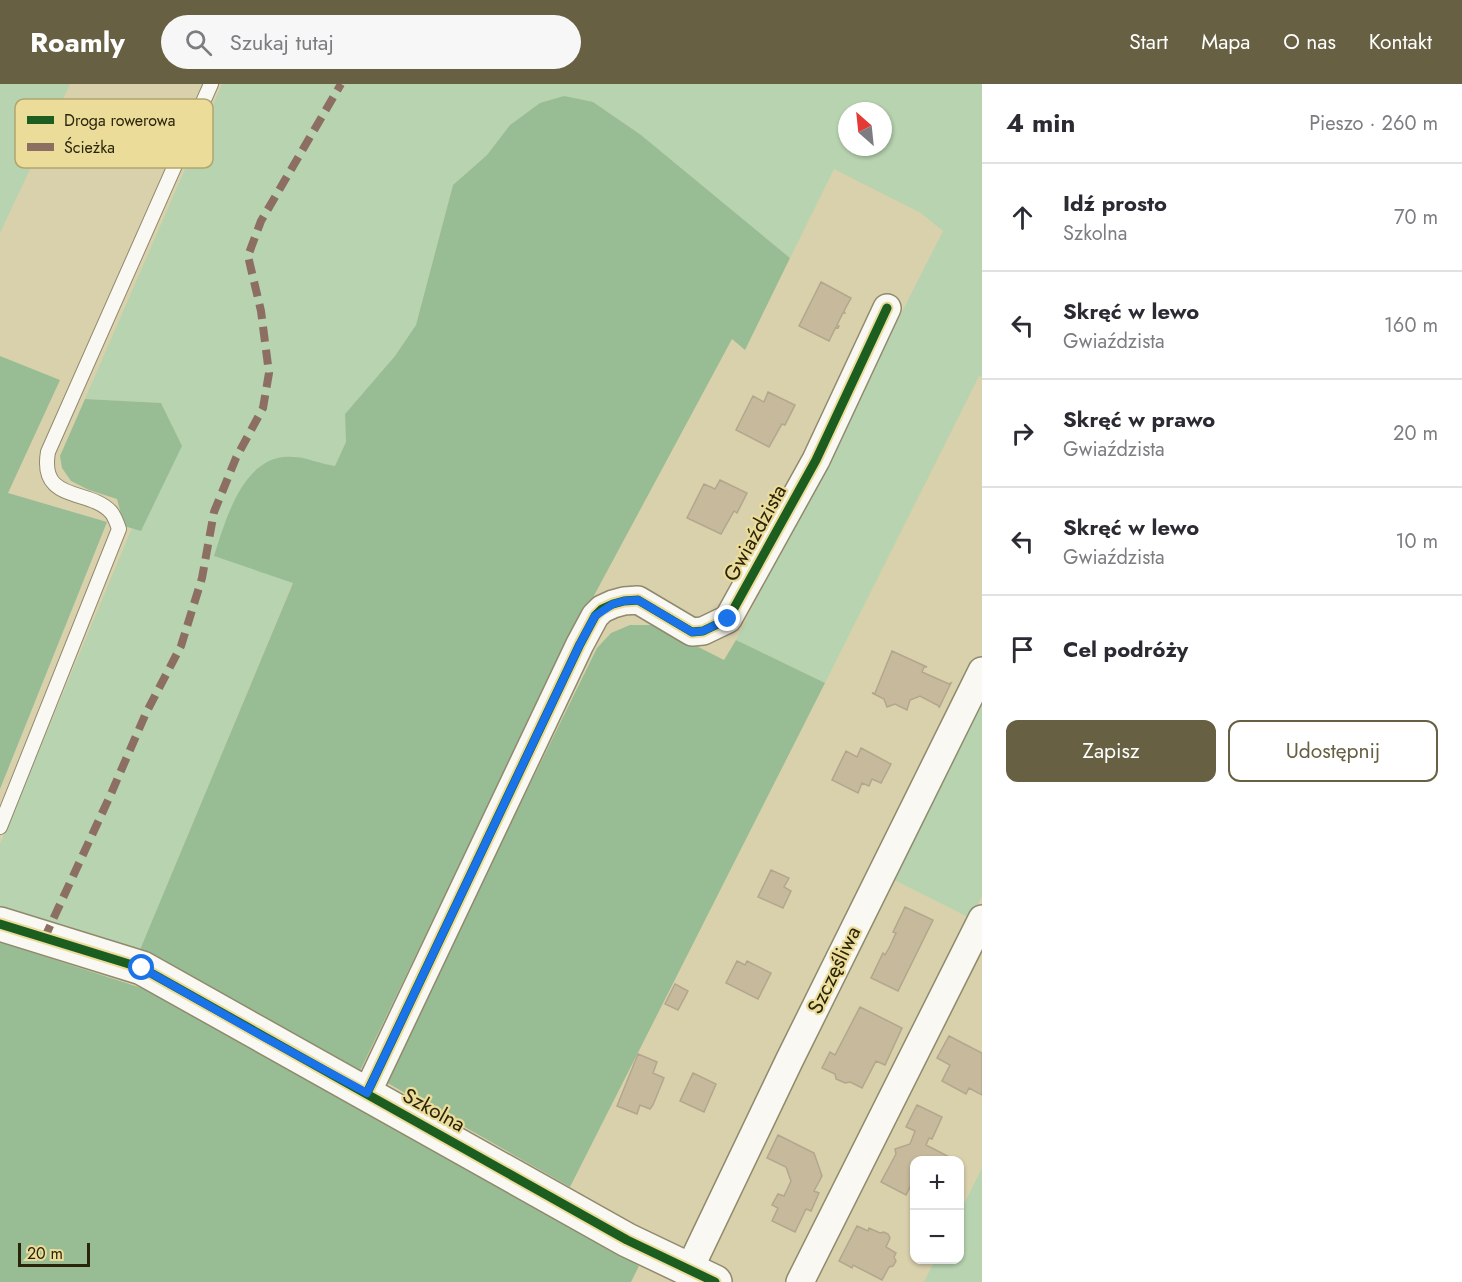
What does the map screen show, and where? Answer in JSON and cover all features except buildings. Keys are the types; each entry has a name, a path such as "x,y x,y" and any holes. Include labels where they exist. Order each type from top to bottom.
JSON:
{"street":[{"name":"Gwiaździsta","path":"367,1093 574,655 595,616 613,604 638,600 692,632 703,631 728,619 816,460 887,308"},
{"name":"Szczęśliwa","path":"702,1276 789,1060 982,671"},
{"path":"800,1282 982,919"},
{"name":"Szkolna","path":"0,924 142,968 627,1240 702,1276"}],"lane":[{"path":"204,99 211,84"},
{"path":"0,827 119,529 114,514 106,507 66,492 53,482 47,471 48,452 174,168"}],"green space":[{"path":"0,84 70,84 63,99 15,99 15,168 31,168 0,233"},
{"path":"222,84 982,84 982,377 979,376 825,683 736,640 943,231 921,213 834,169 790,258 641,135 593,102 540,103 510,125 487,155 453,185 416,325 395,356 345,414 346,442 335,466 293,456 214,556 293,582 140,950 64,925 0,911 0,844 132,528 141,531 182,446 161,403 85,399 185,168 213,168 213,105"},
{"path":"564,96 593,102 641,135 790,258 745,350 732,339 547,683 357,1077 137,957 293,583 214,556 231,507 240,490 250,476 263,465 277,458 295,457 335,466 346,442 345,414 395,356 416,325 453,185 487,155 510,125 540,103"},
{"path":"0,356 60,380 8,493 107,522 0,789"},
{"path":"85,399 161,403 182,446 141,531 124,526 117,499 89,490 71,481 62,468 60,456"},
{"path":"630,625 655,625 724,660 736,640 825,683 570,1187 384,1081 597,648 611,633"},
{"path":"982,698 982,896 970,918 892,879"},
{"path":"0,942 160,994 552,1213 639,1266 631,1282 0,1282"},
{"path":"982,1168 982,1282 924,1282 933,1264 964,1264 964,1204"}],"marked path":[{"path":"44,939 146,713 181,646 202,578 214,512 236,458 263,408 269,373 261,311 248,256 261,221 341,84"}],"cycle path":[{"path":"367,1093 595,616 602,609 613,604 638,600 692,632 703,631 728,619 816,460 887,308"},
{"path":"0,924 142,968 627,1240 715,1282"}],"route":[{"path":"142,968 367,1093 595,616 602,609 613,604 638,600 692,632 703,631 728,619"}]}
